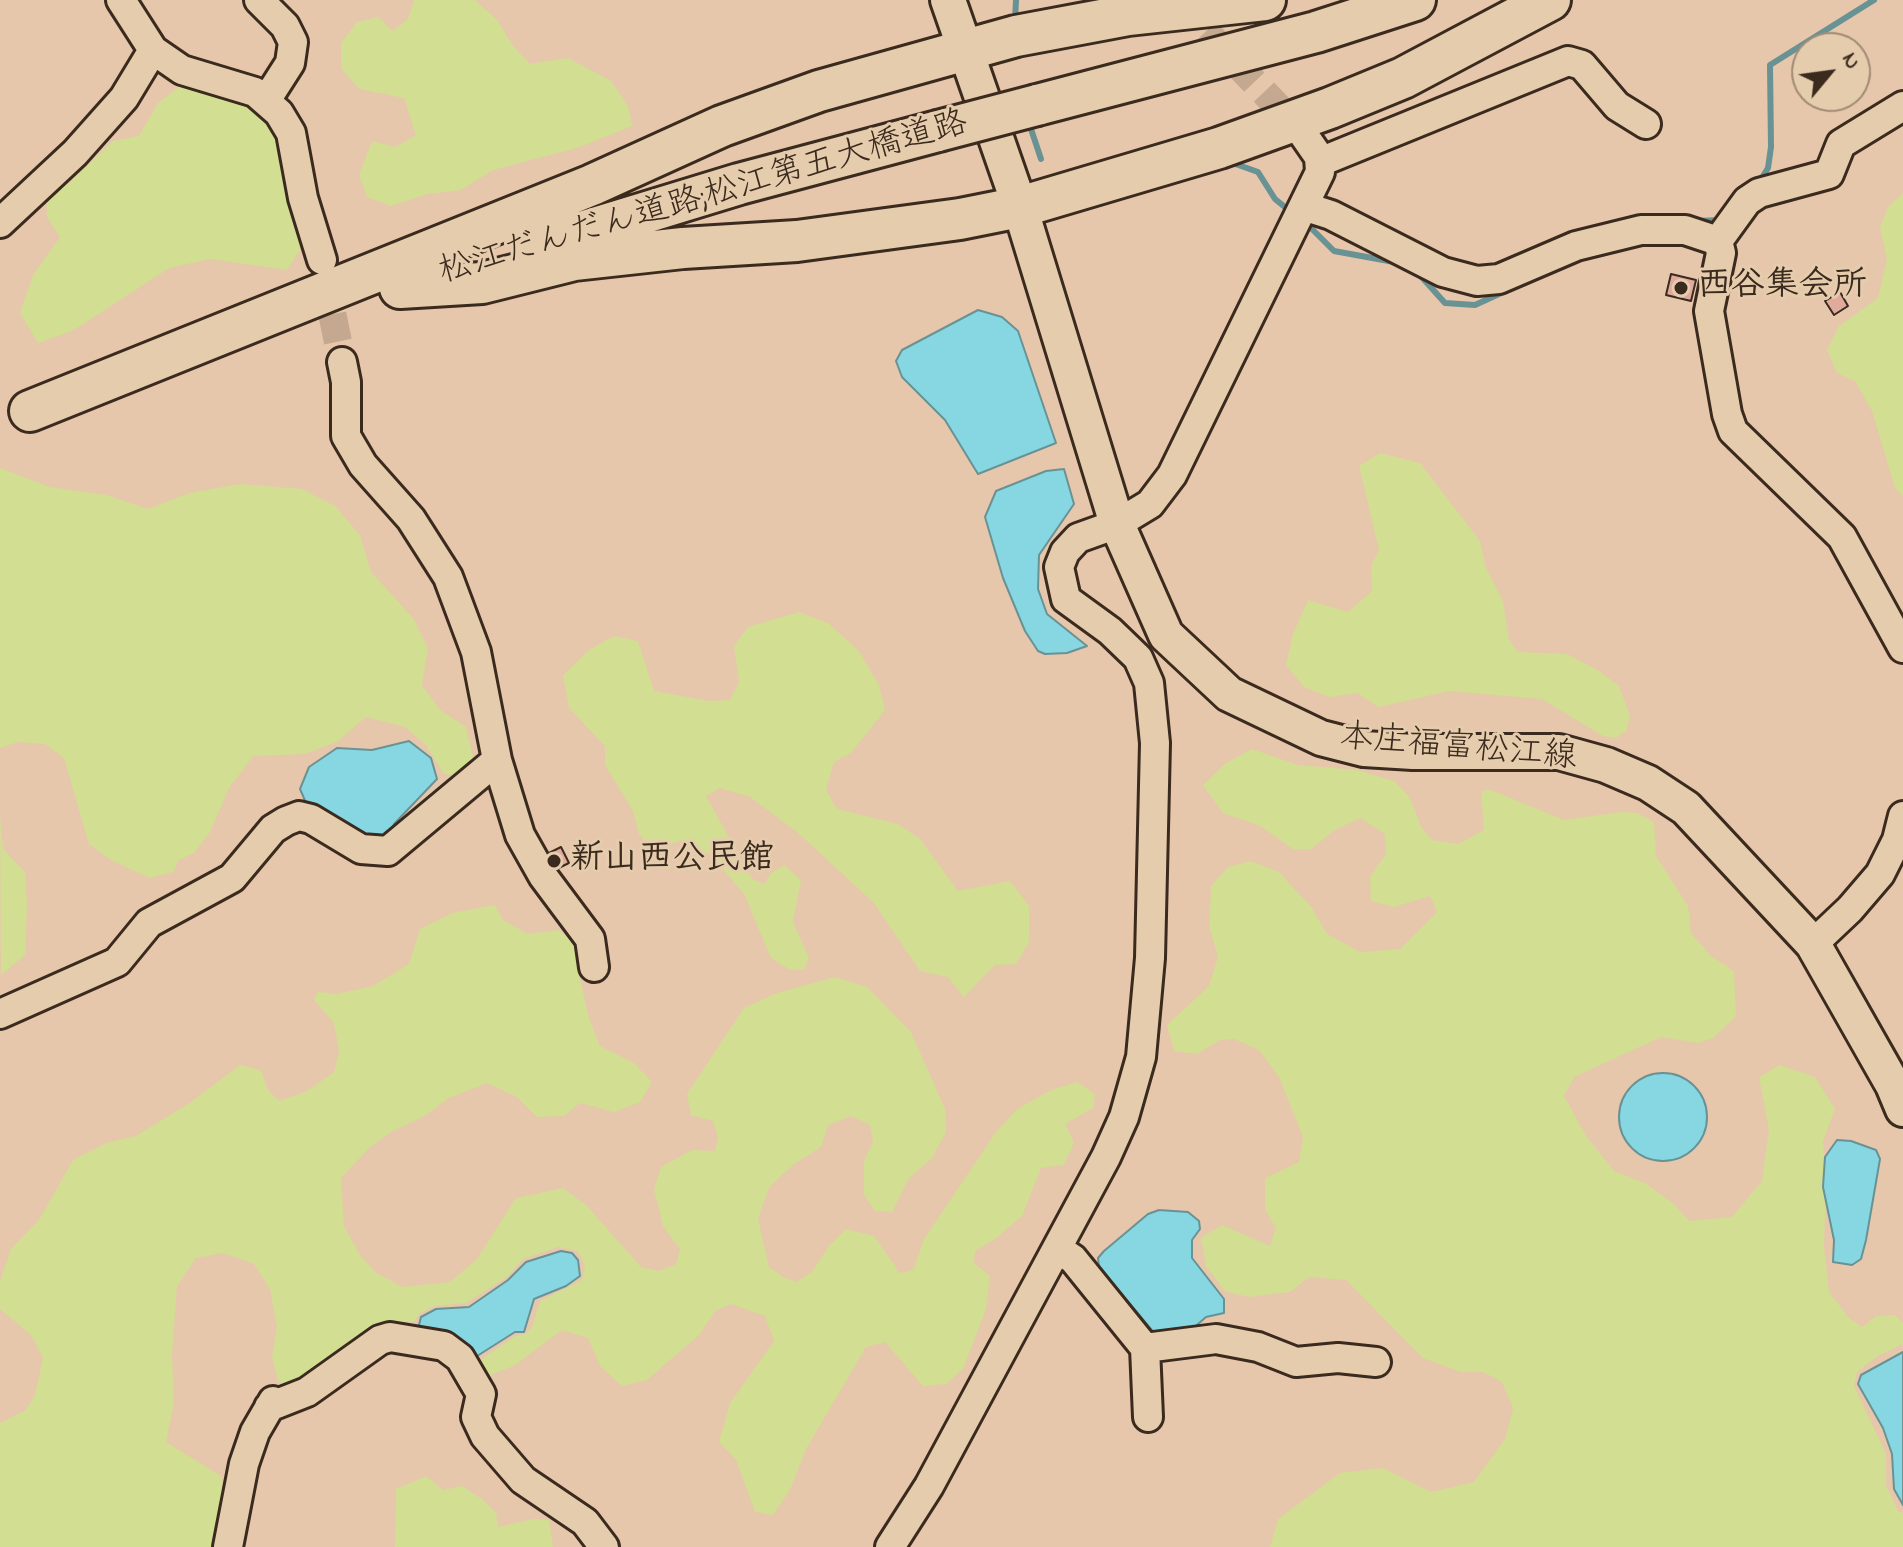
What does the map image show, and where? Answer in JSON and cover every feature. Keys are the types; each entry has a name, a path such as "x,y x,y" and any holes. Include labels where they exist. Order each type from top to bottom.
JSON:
{"highway":[{"path":"15,416 592,185 722,126 819,91 966,49 1128,15 1265,0"},
{"name":"松江だんだん道路;松江第五大橋道路","path":"15,416 400,288 739,184 1316,32 1415,0"},
{"path":"400,288 482,283 574,260 683,248 797,241 960,219 1020,207 1219,148 1330,108 1403,78 1550,0"}],"main road":[{"name":"本庄福富松江線","path":"948,0 1020,207 1117,524 1166,635 1229,694 1321,738 1364,749 1559,752 1606,765 1648,783 1686,808 1813,944 1903,1109"}],"street":[{"path":"121,0 153,50 182,70 243,87 267,99 291,133 303,198 322,260"},
{"path":"259,0 290,32 293,47 290,63 267,99"},
{"path":"0,223 75,153 124,98 153,50"},
{"path":"1320,162 1568,61 1582,65 1617,106 1646,124"},
{"path":"1903,106 1841,144 1829,174 1759,193 1747,201 1718,241 1721,253 1709,311 1727,414 1733,431 1842,537 1903,648"},
{"path":"890,1547 929,1486 1058,1249 1124,1117 1141,1057 1147,1009 1155,743 1149,683 1138,658 1110,631 1066,599 1060,583 1059,567 1065,552 1078,538 1117,524 1150,504 1172,475 1282,248 1306,207 1320,172 1316,149 1301,131"},
{"path":"1306,207 1331,215 1443,272 1477,281 1499,279 1566,250 1641,230 1685,230 1718,241"},
{"path":"342,362 346,382 346,436 363,465 411,519 448,577 476,652 497,760 520,835 543,876 590,939 594,967"},
{"path":"0,1014 117,962 149,923 232,878 273,829 286,821 299,816 311,819 361,849 388,851 497,760"},
{"path":"1813,944 1850,909 1880,874 1897,840 1903,816"},
{"path":"1058,1249 1073,1259 1145,1348 1148,1417"},
{"path":"228,1547 244,1464 255,1432 271,1404 307,1392 380,1340 390,1337 444,1346 460,1358 481,1394 476,1417 485,1436 523,1480 585,1522 604,1547"},
{"path":"1145,1348 1216,1339 1258,1347 1296,1362 1338,1358 1376,1362"}],"green space":[{"path":"414,0 475,0 497,20 513,46 530,64 568,58 611,81 628,106 632,126 580,147 493,170 461,190 428,194 391,206 367,197 359,175 372,141 395,147 416,135 404,98 359,89 341,68 341,43 357,22 378,17 393,31 408,19"},
{"path":"183,84 242,93 283,130 306,241 287,270 210,259 169,268 74,330 38,343 20,313 33,275 60,237 47,217 46,194 67,185 113,141 139,136 158,103"},
{"path":"1903,193 1903,496 1895,488 1872,411 1855,381 1837,373 1827,350 1839,326 1878,298 1887,259 1880,227 1888,207"},
{"path":"1380,453 1420,463 1480,541 1486,568 1503,601 1509,640 1518,652 1567,654 1599,671 1619,686 1630,716 1627,730 1616,738 1603,736 1542,699 1449,691 1379,707 1357,693 1329,697 1304,687 1286,665 1293,634 1308,600 1348,612 1372,591 1371,565 1379,550 1359,466"},
{"path":"0,468 50,487 106,495 148,509 189,493 240,484 302,489 335,506 360,535 371,572 413,618 428,648 422,685 440,710 466,727 473,757 464,777 444,774 425,744 405,727 366,717 337,742 304,754 253,756 229,788 210,832 194,853 179,860 173,872 149,878 111,860 89,844 64,758 45,744 18,742 0,748"},
{"path":"799,612 828,623 858,650 879,685 885,710 851,753 834,762 826,790 837,809 898,824 920,839 958,891 1010,881 1029,906 1029,942 1016,964 995,965 964,997 948,977 920,971 874,903 797,832 750,797 720,788 706,796 752,879 765,884 770,874 784,865 801,880 793,922 809,958 804,970 790,970 771,958 744,894 711,855 682,840 652,850 639,834 633,811 605,765 605,746 569,708 563,675 589,650 614,636 638,641 654,691 709,701 730,700 739,682 734,646 748,627"},
{"path":"1252,749 1298,765 1357,770 1394,781 1410,798 1421,827 1432,840 1458,844 1484,830 1481,791 1491,790 1564,820 1622,812 1637,813 1654,822 1656,856 1688,906 1691,933 1711,956 1734,971 1736,1016 1713,1038 1698,1043 1661,1037 1574,1077 1564,1096 1586,1136 1614,1171 1645,1183 1674,1204 1689,1221 1732,1217 1762,1181 1769,1130 1759,1077 1780,1065 1815,1077 1835,1109 1823,1141 1826,1189 1824,1246 1829,1292 1849,1318 1862,1327 1876,1316 1895,1315 1903,1323 1903,1344 1876,1357 1857,1372 1854,1386 1886,1454 1886,1485 1898,1511 1903,1513 1903,1547 1270,1547 1278,1519 1340,1473 1383,1468 1431,1492 1474,1482 1505,1439 1513,1408 1502,1382 1483,1372 1461,1372 1423,1358 1346,1280 1309,1277 1290,1292 1248,1297 1225,1291 1206,1266 1201,1238 1222,1225 1270,1246 1276,1228 1265,1210 1265,1178 1299,1162 1303,1137 1279,1077 1259,1050 1234,1039 1220,1040 1197,1054 1174,1051 1167,1025 1209,986 1218,957 1209,926 1211,886 1228,867 1251,861 1279,872 1312,908 1327,934 1360,952 1400,949 1437,912 1430,896 1394,907 1371,901 1370,877 1386,854 1385,834 1360,818 1335,830 1311,849 1293,849 1260,826 1223,813 1203,785 1226,763"},
{"path":"0,816 3,849 25,872 27,907 25,955 1,975"},
{"path":"495,905 503,920 528,934 559,930 579,948 580,979 589,1018 600,1046 634,1063 652,1082 640,1102 614,1112 580,1103 564,1116 537,1117 517,1097 487,1083 449,1098 426,1115 391,1132 369,1148 341,1178 344,1226 360,1255 376,1273 403,1287 450,1282 477,1259 516,1198 563,1188 586,1205 641,1267 659,1271 676,1264 680,1249 663,1226 654,1189 661,1167 692,1150 715,1151 718,1137 713,1121 691,1115 687,1094 744,1008 777,993 835,977 867,987 911,1032 945,1109 946,1132 932,1158 909,1178 892,1212 875,1211 864,1195 864,1161 873,1141 870,1125 851,1116 828,1125 821,1147 793,1165 769,1187 758,1219 769,1267 783,1277 796,1282 812,1272 829,1246 846,1229 874,1236 900,1273 913,1270 924,1239 996,1132 1017,1109 1049,1091 1077,1082 1095,1094 1093,1108 1065,1124 1074,1142 1064,1165 1041,1168 1022,1216 975,1251 974,1263 990,1276 986,1309 963,1369 946,1384 923,1386 885,1342 866,1347 806,1449 790,1490 773,1515 755,1512 736,1460 719,1442 730,1403 774,1341 765,1316 731,1304 715,1311 699,1335 647,1380 622,1386 600,1366 588,1338 562,1330 514,1366 487,1376 479,1361 532,1328 540,1301 582,1280 585,1266 578,1251 558,1247 523,1259 507,1277 466,1303 435,1306 420,1313 414,1322 384,1323 357,1351 293,1392 278,1381 272,1357 277,1327 270,1289 254,1264 223,1253 196,1258 177,1286 172,1354 174,1403 166,1442 221,1476 227,1518 217,1547 0,1547 0,1423 26,1410 35,1395 43,1358 31,1335 0,1309 0,1281 11,1249 39,1220 73,1160 106,1143 136,1136 191,1102 240,1065 261,1070 268,1090 279,1101 307,1091 334,1072 339,1051 334,1023 314,1000 318,992 337,994 373,986 409,964 420,929 452,913"},
{"path":"426,1476 443,1490 462,1486 482,1499 496,1513 498,1527 534,1519 549,1520 553,1547 395,1547 396,1489"}],"water":[{"path":"978,310 1002,317 1018,331 1056,443 978,474 945,420 902,377 896,361 902,350"},
{"path":"1064,469 1074,504 1039,555 1038,589 1047,614 1087,646 1067,653 1045,654 1038,651 1025,631 1003,578 985,517 996,491 1046,471"},
{"path":"409,741 431,758 437,779 394,824 391,836 376,847 310,812 300,789 309,767 337,748 372,750"},
{"path":"1654,1073 1672,1073 1688,1080 1700,1092 1707,1108 1707,1126 1700,1142 1688,1154 1672,1161 1654,1161 1638,1154 1626,1142 1619,1126 1619,1108 1626,1092 1638,1080"},
{"path":"1837,1140 1851,1141 1876,1150 1880,1159 1861,1259 1852,1265 1833,1262 1834,1240 1823,1187 1825,1157"},
{"path":"1159,1210 1188,1212 1199,1221 1200,1229 1192,1240 1192,1258 1224,1299 1224,1313 1206,1317 1190,1331 1156,1335 1099,1267 1098,1258 1148,1214"},
{"path":"561,1251 572,1253 578,1260 580,1276 566,1286 534,1299 524,1332 515,1332 474,1358 425,1334 419,1325 421,1317 436,1309 469,1307 508,1280 526,1262"},
{"path":"1903,1352 1903,1505 1894,1489 1892,1454 1883,1428 1858,1384 1861,1375"}],"building":[{"name":"西谷集会所","path":"1671,274 1696,280 1691,301 1666,295"},
{"path":"1840,292 1848,306 1834,315 1825,301"},
{"name":"新山西公民館","path":"561,847 569,863 546,874 539,858"}],"waterway":[{"path":"1015,21 1016,0"},
{"path":"1760,181 1768,168 1771,147 1770,65 1874,0"},
{"path":"1028,120 1041,159"},
{"path":"1230,162 1258,172 1275,199 1286,208"},
{"path":"1697,221 1721,220"},
{"path":"1306,223 1334,251 1394,262"},
{"path":"1418,273 1445,303 1475,305 1510,289"}],"tunnel":[{"path":"1177,1 1301,131"},
{"path":"324,273 342,362"}],"place":[{"name":"西谷集会所","path":"1681,288"},
{"name":"新山西公民館","path":"554,861"}]}
